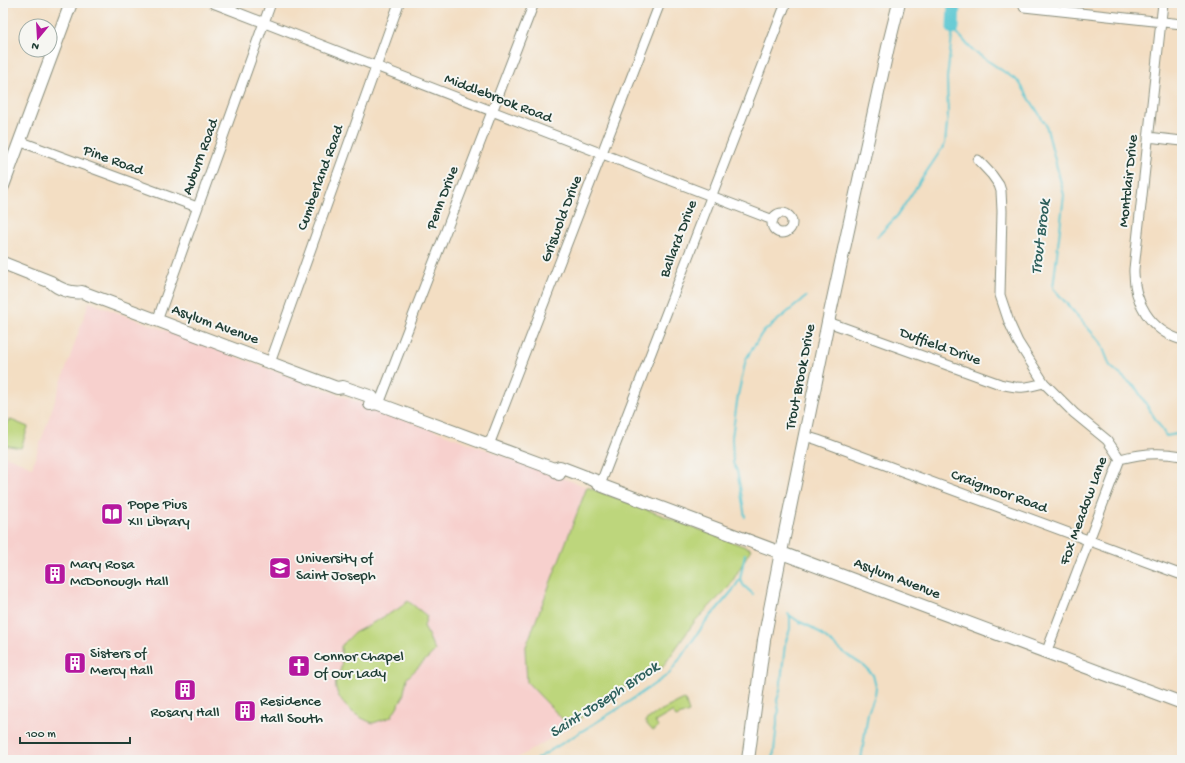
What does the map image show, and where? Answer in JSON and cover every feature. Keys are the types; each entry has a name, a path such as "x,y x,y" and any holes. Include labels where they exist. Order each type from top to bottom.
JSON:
{"main road":[{"path":"3,186 71,3"},
{"name":"Trout Brook Drive","path":"748,760 764,640 781,552 828,322 888,47 900,3"},
{"name":"Asylum Avenue","path":"3,264 51,282 55,286 75,294 82,292 337,388 341,393 370,404 378,403 554,469 558,474 592,486 600,485 1182,703"}],"street":[{"name":"Middlebrook Road","path":"213,3 773,220"},
{"name":"Auburn Road","path":"157,321 271,3"},
{"name":"Cumberland Road","path":"270,363 399,3"},
{"name":"Penn Drive","path":"378,403 534,3"},
{"name":"Griswold Drive","path":"489,445 660,3"},
{"name":"Ballard Drive","path":"600,485 786,3"},
{"name":"Montclair Drive","path":"1163,3 1134,269 1135,290 1142,309 1154,324 1166,334 1182,340"},
{"path":"1024,7 1182,24"},
{"path":"1148,137 1182,141"},
{"name":"Pine Road","path":"20,141 198,207"},
{"name":"Fox Meadow Lane","path":"978,160 992,175 1001,191 1002,211 1000,286 1002,304 1018,342 1044,383 1074,413 1107,440 1120,459 1046,653"},
{"name":"Duffield Drive","path":"828,322 1000,384 1026,388 1044,383"},
{"name":"Craigmoor Road","path":"805,436 1182,575"},
{"path":"1120,459 1159,453 1182,456"}],"shaded area":[{"name":"University of Saint Joseph","path":"89,302 587,487 525,649 527,682 570,727 514,760 3,760 3,455 32,467"}],"green space":[{"path":"11,420 28,427 21,448 3,445 3,434 7,422"},
{"path":"587,487 751,549 729,587 695,621 662,668 617,691 617,699 614,701 605,698 570,727 527,682 525,649"},
{"path":"408,601 427,616 424,626 435,651 407,678 403,697 391,717 373,723 361,718 350,710 338,694 336,679 341,665 341,646 354,633 398,609"},
{"path":"684,699 689,712 676,717 672,712 655,722 658,727 653,731 645,722 658,712"}],"waterway":[{"name":"Trout Brook","path":"953,28 954,3"},
{"name":"Trout Brook","path":"953,28 972,50 1019,82 1046,125 1064,195 1053,288 1101,343 1110,366 1136,388 1166,436 1182,433"},
{"path":"877,237 897,216 945,144 948,113 947,78 953,28"},
{"path":"745,517 737,471 733,463 732,437 738,395 746,359 762,333 806,297"},
{"name":"Saint Joseph Brook","path":"535,760 621,707 669,674 705,623 733,590 740,579 745,554"},
{"path":"740,579 744,586 753,594"},
{"path":"788,614 798,621 813,628 844,653 864,666 873,675 876,687 875,695 868,713 861,760"},
{"path":"773,760 777,716 779,711 777,700 780,691 785,644 790,629 789,615"}],"place":[{"name":"Pope Pius XII Library","path":"112,514"},
{"name":"University of Saint Joseph","path":"280,568"},
{"name":"Mary Rosa McDonough Hall","path":"55,574"},
{"name":"Sisters of Mercy Hall","path":"75,663"},
{"name":"Connor Chapel Of Our Lady","path":"299,666"},
{"name":"Rosary Hall","path":"185,690"},
{"name":"Residence Hall South","path":"245,711"}]}
